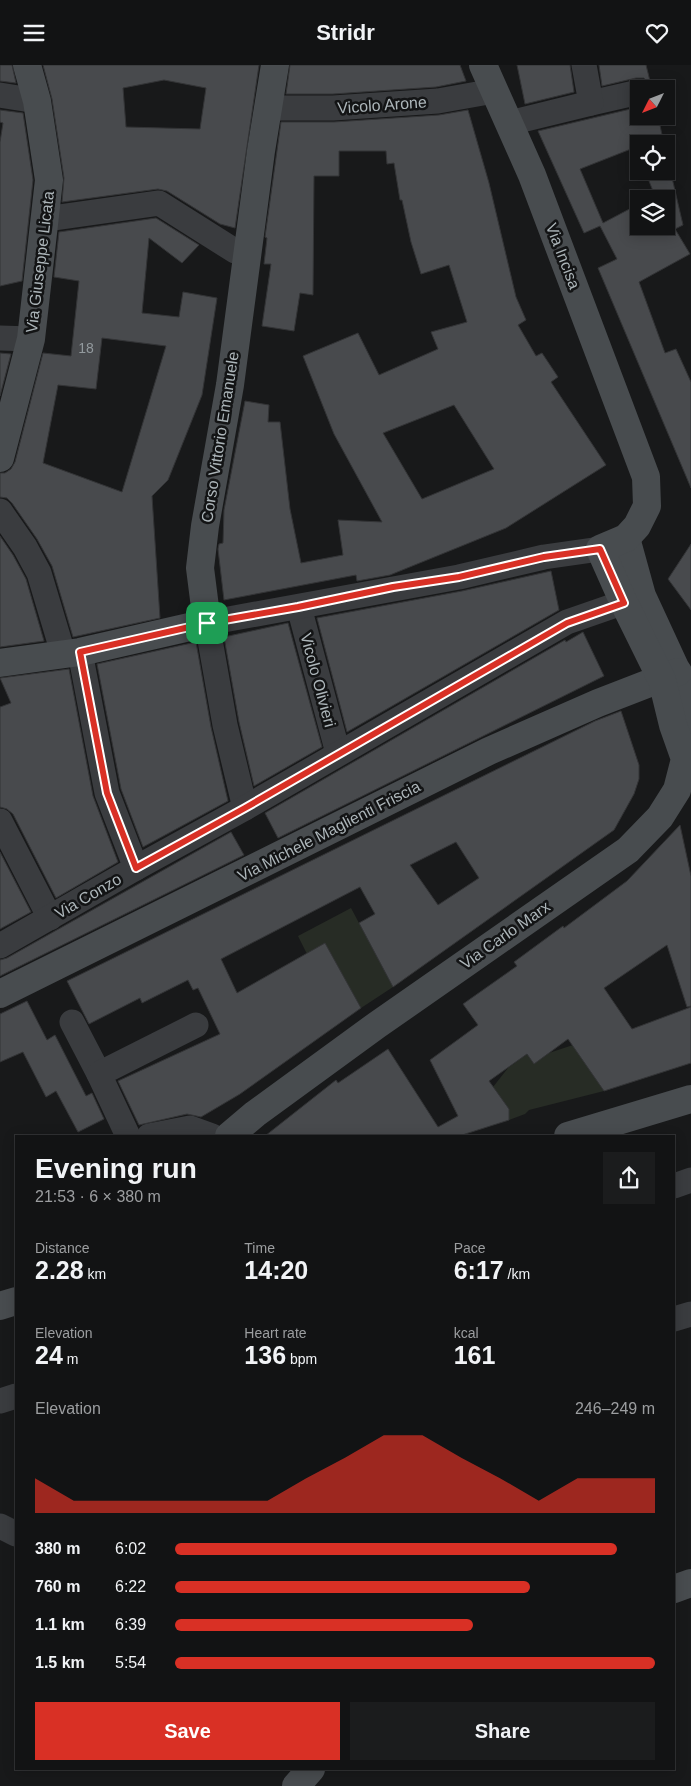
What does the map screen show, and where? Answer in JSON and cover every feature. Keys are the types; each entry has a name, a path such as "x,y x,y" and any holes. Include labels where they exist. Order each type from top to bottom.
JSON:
{"street":[{"name":"Via Giuseppe Licata","path":"0,457 31,339 49,180 37,101 27,65"},
{"name":"Corso Vittorio Emanuele","path":"245,808 225,725 207,623 200,568 205,526 230,385 260,151 275,65"},
{"name":"Via Incisa","path":"483,65 532,175 646,477 647,506 637,526 626,538"},
{"path":"584,65 591,103"},
{"name":"Vicolo Arone","path":"269,108 333,108 438,101 494,91"},
{"path":"509,123 630,94"},
{"path":"0,95 37,101"},
{"path":"46,219 159,203 235,251 248,254"},
{"path":"0,337 31,339"},
{"path":"0,511 40,573 72,652 107,793 136,868"},
{"path":"0,663 72,652 360,593 459,577 544,557 600,549 626,538 633,599"},
{"path":"600,549 633,599 677,673 685,689 691,720"},
{"name":"Via Conzo","path":"0,946 567,623 633,599"},
{"name":"Vicolo Olivieri","path":"298,607 338,753"},
{"name":"Via Carlo Marx","path":"229,1135 254,1114 377,1025 628,850 660,817 685,790 688,747 673,725 677,673"},
{"name":"Via Michele Maglienti Friscia","path":"0,994 489,751 598,703 677,673"},
{"path":"0,821 50,918"},
{"path":"72,1022 128,1135"},
{"path":"99,1074 196,1025"},
{"path":"571,1135 691,1099"},
{"path":"155,1135 190,1129 209,1135"},
{"path":"675,1186 691,1180"},
{"path":"0,1306 15,1301"},
{"path":"675,1319 691,1314"},
{"path":"0,1401 15,1397"},
{"path":"0,1526 15,1534"},
{"path":"675,1589 691,1583"},
{"path":"296,1786 310,1770"}],"shaded area":[{"path":"351,908 393,987 361,1008 330,952 309,958 298,936"},
{"path":"573,1045 604,1091 529,1110 525,1114 509,1120 509,1109 493,1087 508,1068 527,1054 534,1064 549,1053"}],"building":[{"path":"0,65 12,65 16,83 0,81"},
{"path":"43,65 259,65 235,228 220,224 167,191 158,189 62,202 64,178 52,99","holes":["164,80 206,88 200,129 126,127 123,88"]},
{"path":"290,65 460,65 466,81 436,87 333,94 286,94"},
{"path":"517,65 570,65 574,92 525,104"},
{"path":"599,65 646,65 650,80 636,78 602,86"},
{"path":"630,109 630,125 660,125 662,135 630,135 630,149 580,169 603,223 630,209 630,235 675,235 675,229 690,254 639,282 665,353 676,349 691,382 691,488 598,268 617,259 600,226 584,233 538,131"},
{"path":"0,110 23,113 33,180 22,281 0,286 0,142 3,123 0,122"},
{"path":"468,110 489,183 516,297 526,320 518,325 536,356 542,353 558,377 551,382 606,465 506,528 390,575 357,581 356,575 224,600 218,549 219,544 223,543 224,510 245,401 269,405 268,422 280,422 290,509 301,563 343,555 338,520 382,522 334,434 303,356 358,333 379,375 438,349 431,332 467,322 449,265 421,274 411,242 402,200 400,200 394,163 387,164 386,151 339,151 339,176 314,176 313,295 300,293 294,331 262,326 271,264 264,264 267,238 265,237 281,122 334,122 439,115","holes":["454,405 494,469 422,499 383,433"]},
{"path":"649,180 673,180 675,190 653,190"},
{"path":"675,191 683,225 675,229"},
{"path":"156,218 199,245 182,263 149,238 142,313 179,317 183,292 217,298 202,395 168,480 152,496 160,618 73,637 52,566 37,539 12,503 7,498 0,497 0,473 5,473 11,469 15,462 43,353 71,356 79,281 54,277 59,232","holes":["102,338 166,346 122,492 43,463 58,385 96,389"]},
{"path":"0,353 11,354 0,396"},
{"path":"0,536 26,579 44,641 0,647"},
{"path":"691,544 691,610 668,579"},
{"path":"551,571 559,610 347,732 317,618 462,591"},
{"path":"288,623 322,747 254,786 239,722 224,637"},
{"path":"583,632 604,676 278,838 265,813 565,640 566,642"},
{"path":"196,642 211,727 228,801 143,847 121,789 97,664"},
{"path":"69,669 93,796 118,862 56,898 13,814 7,809 0,807 0,707 11,703 0,678"},
{"path":"621,711 639,765 639,779 634,794 614,830 393,987 359,923 375,914 360,887 221,959 237,993 325,943 361,1008 240,1094 201,1117 187,1114 139,1125 118,1081 220,1034 198,988 193,990 188,980 142,1003 140,998 89,1024 67,981 595,721","holes":["456,842 479,878 438,905 410,865"]},
{"path":"680,825 691,876 691,1006 687,1007 667,945 604,988 632,1029 691,1007 691,1063 604,1091 568,1039 534,1064 527,1054 489,1081 509,1109 509,1120 462,1135 266,1135 336,1080 338,1083 388,1049 438,1127 458,1116 430,1060 478,1025 463,1004 517,966 514,962 627,881"},
{"path":"231,832 244,855 0,976 0,960 7,958"},
{"path":"0,852 31,912 0,929"},
{"path":"27,1001 47,1040 55,1035 86,1096 92,1093 104,1119 78,1132 56,1091 46,1097 23,1052 0,1062 0,1014"}],"route":[{"path":"600,549 624,603 567,623 245,808 136,868 107,793 80,652 207,623 298,607 360,593 459,577 544,557 600,549"}]}
